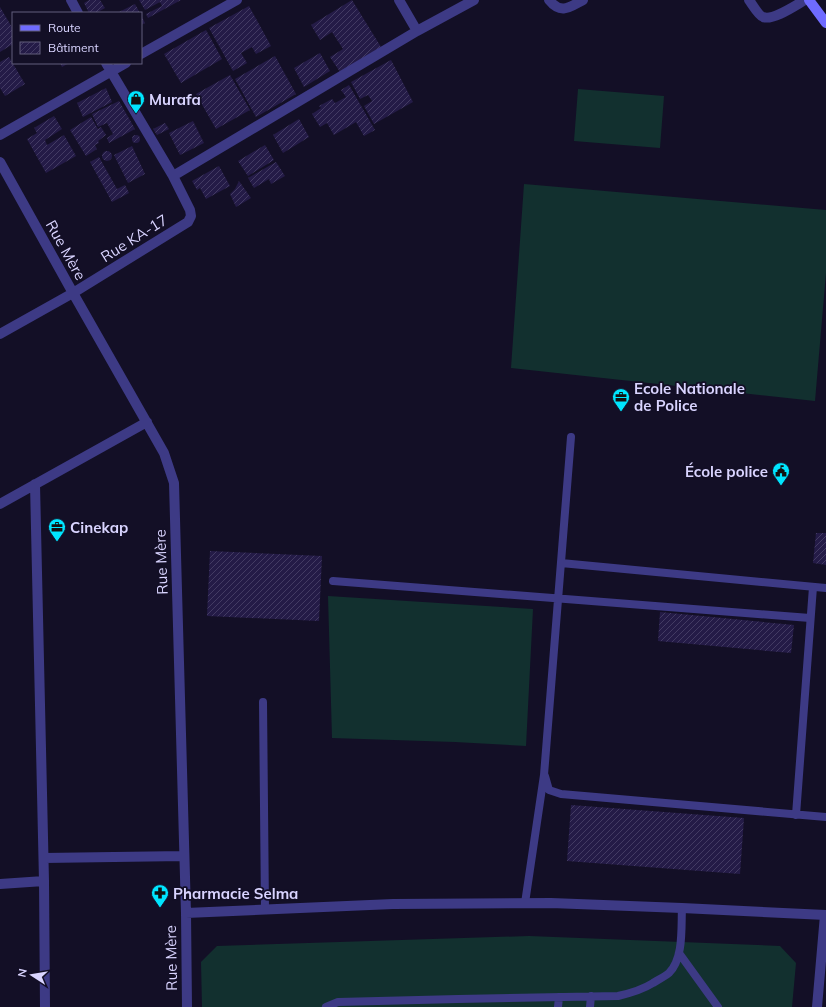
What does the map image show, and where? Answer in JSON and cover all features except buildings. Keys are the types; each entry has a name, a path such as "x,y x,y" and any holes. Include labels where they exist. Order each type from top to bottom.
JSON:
{"main road":[{"path":"809,0 826,23"}],"street":[{"path":"71,0 77,12"},
{"path":"142,53 237,0"},
{"path":"399,0 417,31"},
{"path":"108,67 173,176 417,31 474,0"},
{"path":"549,0 558,8 566,9 583,0"},
{"path":"749,0 759,14 770,18 805,0"},
{"path":"0,135 108,67 122,64"},
{"name":"Rue Mère","path":"0,162 164,453 174,483 186,913 187,1007"},
{"name":"Rue KA-17","path":"0,334 73,293 188,222 191,216 190,210 173,176"},
{"path":"0,504 147,422"},
{"path":"35,484 44,858 45,1007"},
{"path":"44,858 184,856"},
{"path":"0,884 44,881"},
{"path":"186,913 393,904 551,903 826,915 817,1007"}],"lane":[{"path":"524,903 544,775 571,437"},
{"path":"561,563 826,588"},
{"path":"333,581 810,618"},
{"path":"796,815 813,587"},
{"path":"263,702 265,910"},
{"path":"544,775 549,790 561,794 826,818"},
{"path":"326,1007 338,1002 618,996 631,993 644,989 669,973 675,964 681,942 682,908"},
{"path":"679,953 718,1007"},
{"path":"590,1007 591,996"},
{"path":"558,1007 559,997"}],"green space":[{"path":"578,89 664,96 660,148 574,141"},
{"path":"524,184 826,210 826,273 815,401 511,368"},
{"path":"328,596 533,609 526,746 332,738"},
{"path":"529,936 780,946 796,963 792,1007 202,1007 201,962 217,946"}],"place":[{"name":"Murafa","path":"136,114"},
{"name":"Ecole Nationale de Police","path":"621,412"},
{"name":"École police","path":"781,486"},
{"name":"Cinekap","path":"57,542"},
{"name":"Pharmacie Selma","path":"160,908"}]}
